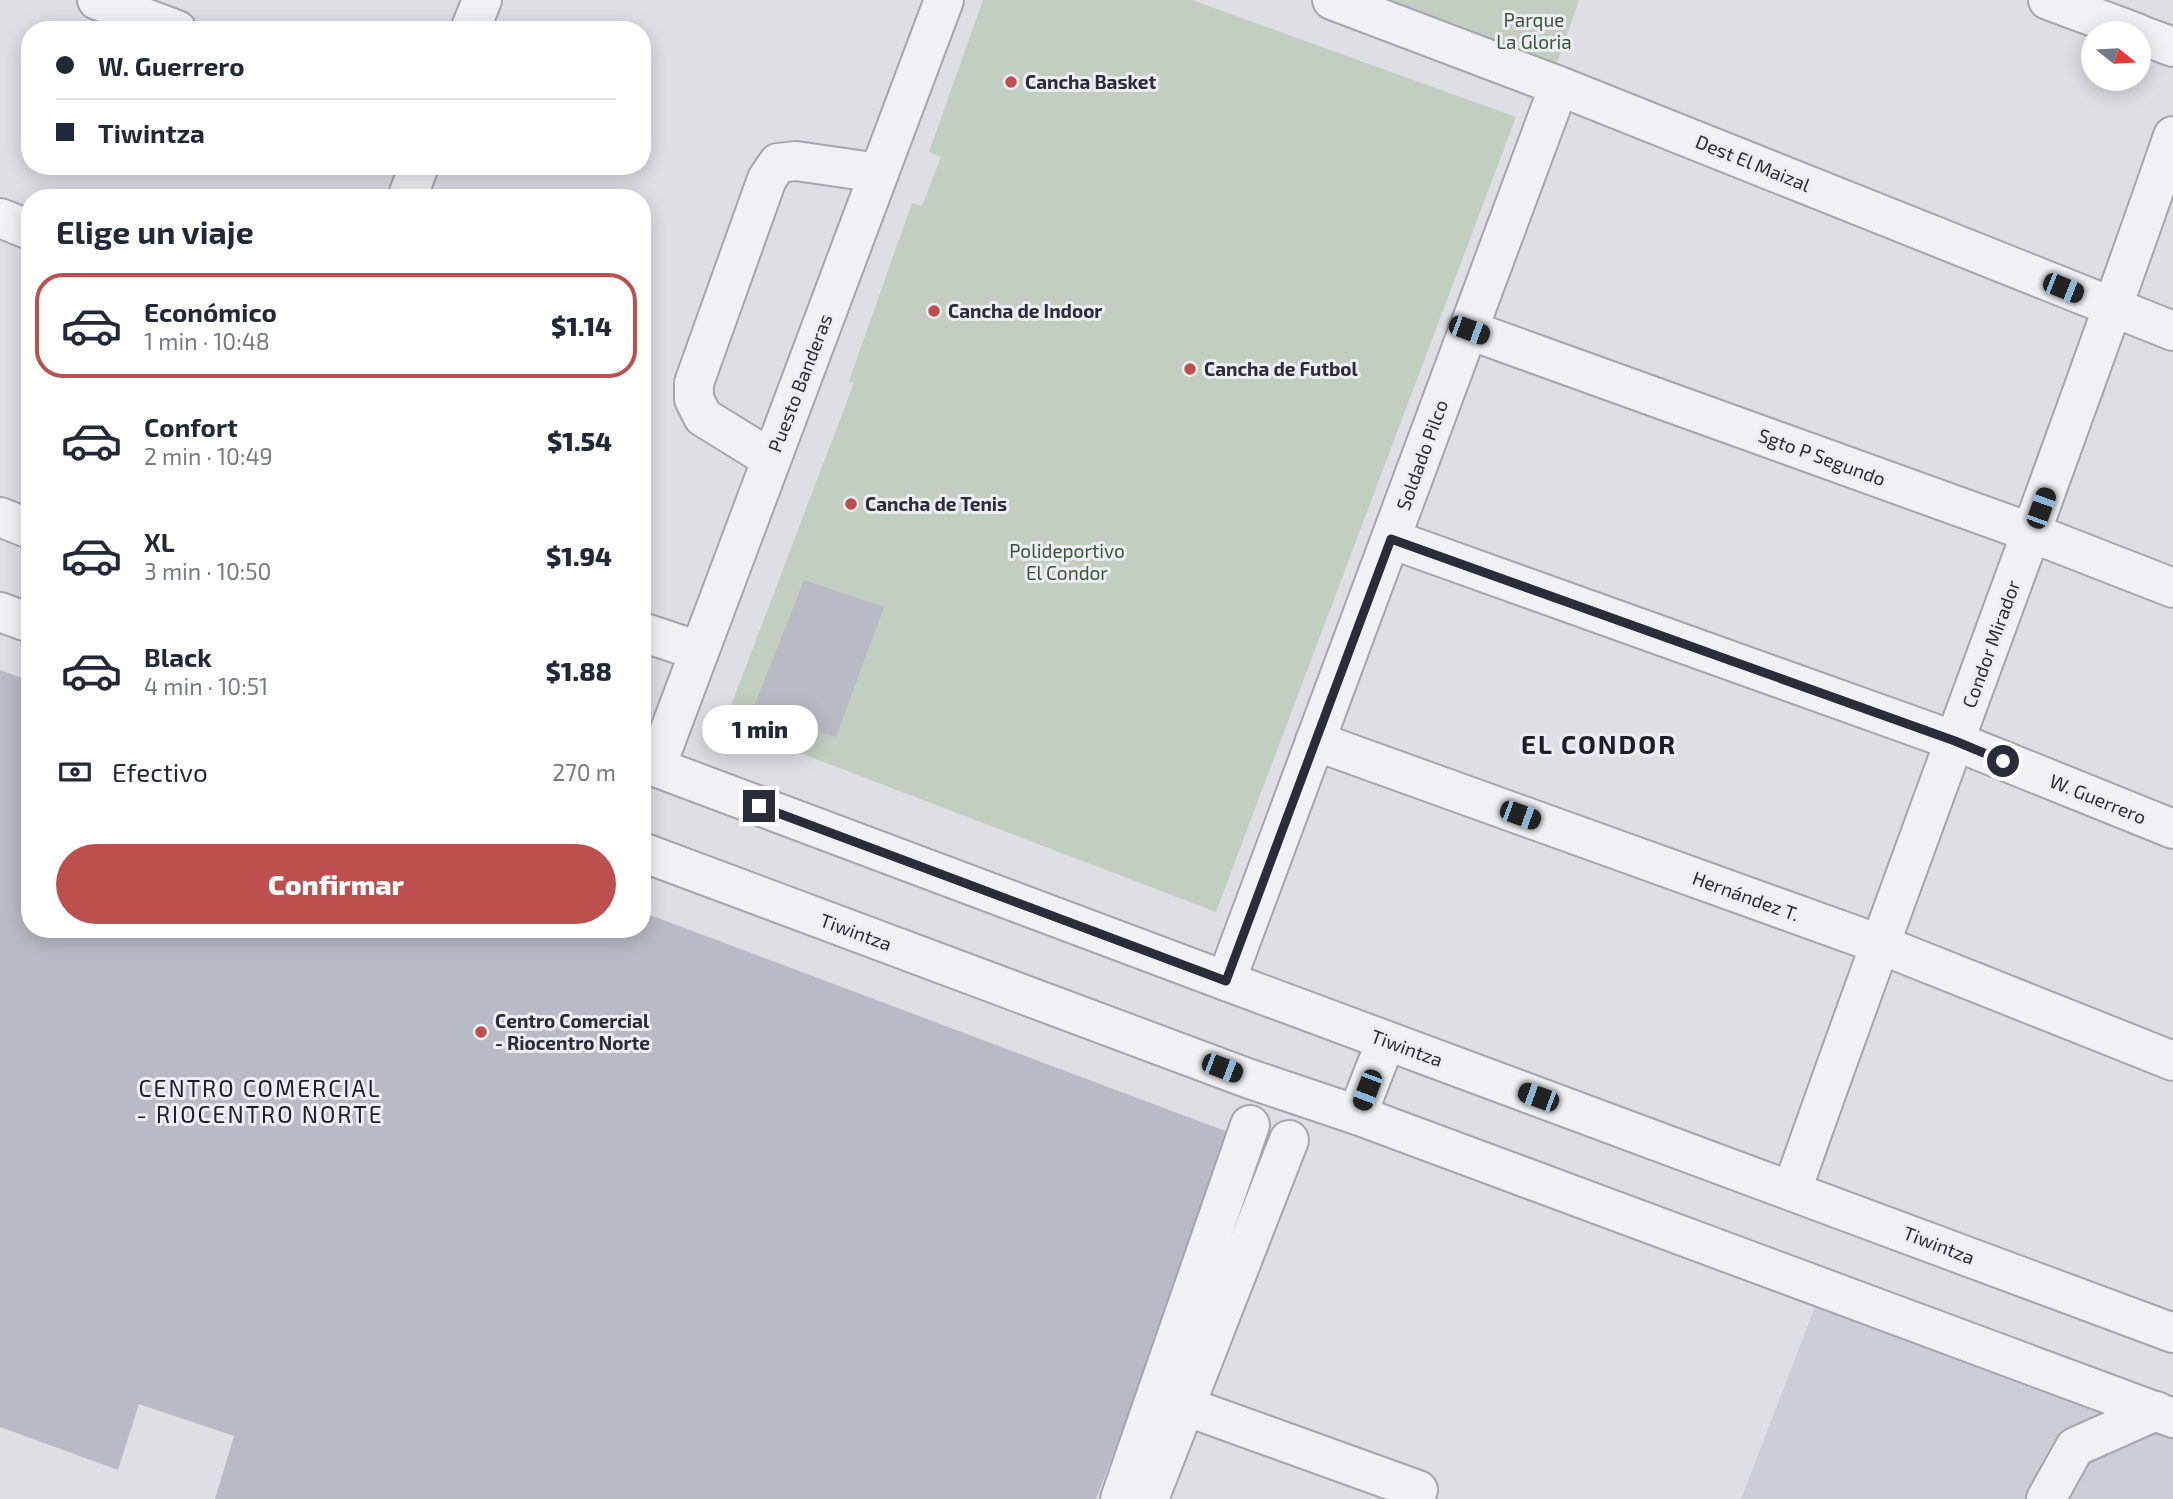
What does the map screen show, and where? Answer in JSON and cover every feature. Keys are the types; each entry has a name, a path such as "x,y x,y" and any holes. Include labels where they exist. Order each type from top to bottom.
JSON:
{"street":[{"path":"97,0 153,21"},
{"path":"474,21 482,0"},
{"name":"Puesto Banderas","path":"651,760 699,652 944,0"},
{"name":"Dest El Maizal","path":"1332,0 1559,86 2173,331"},
{"path":"2048,0 2104,21"},
{"path":"2151,39 2173,47"},
{"name":"Soldado Pilco","path":"1226,981 1559,86"},
{"name":"Condor Mirador","path":"1792,1189 1879,944 2114,308 2173,136"},
{"path":"771,459 703,417 694,398 694,383 767,179 778,163 796,161 879,173"},
{"path":"0,218 21,226"},
{"name":"Sgto P Segundo","path":"1469,330 2032,533 2173,588"},
{"path":"0,517 21,525"},
{"name":"W. Guerrero","path":"1391,539 1955,741 2173,829"},
{"path":"0,612 21,620"},
{"path":"651,635 699,652"},
{"name":"Hernández T.","path":"1315,741 1879,944 2173,1061"},
{"name":"Tiwintza","path":"651,765 2173,1333"},
{"name":"Tiwintza","path":"651,855 2164,1415"},
{"path":"1357,1115 1386,1041"},
{"path":"1120,1499 1250,1125"},
{"path":"1149,1499 1289,1140"},
{"path":"1185,1406 1418,1490"},
{"path":"2046,1499 2075,1447 2164,1415"}],"shaded area":[{"path":"1818,1299 2173,1423 2173,1499 1741,1499"}],"green space":[{"name":"Polideportivo El Condor","path":"983,0 1192,0 1516,117 1216,912 724,724 854,383 849,381 912,203 922,206 941,157 929,152"},
{"name":"Parque La Gloria","path":"1366,0 1579,0 1554,72"}],"building":[{"path":"804,580 884,607 836,737 753,709"},
{"name":"Centro Comercial - Riocentro Norte","path":"0,670 21,678 21,938 651,938 651,915 1236,1135 1096,1499 215,1499 234,1436 139,1404 118,1470 0,1427"}],"place":[{"name":"Cancha Basket","path":"1011,82"},
{"name":"Cancha de Indoor","path":"934,311"},
{"name":"Cancha de Futbol","path":"1190,369"},
{"name":"Cancha de Tenis","path":"851,504"},
{"name":"Centro Comercial - Riocentro Norte","path":"481,1032"}],"district":[{"name":"EL CONDOR","path":"1599,745"},
{"name":"CENTRO COMERCIAL - RIOCENTRO NORTE","path":"260,1102"}],"route":[{"path":"759,806 1226,981 1391,539 1955,741 2003,761"}]}
